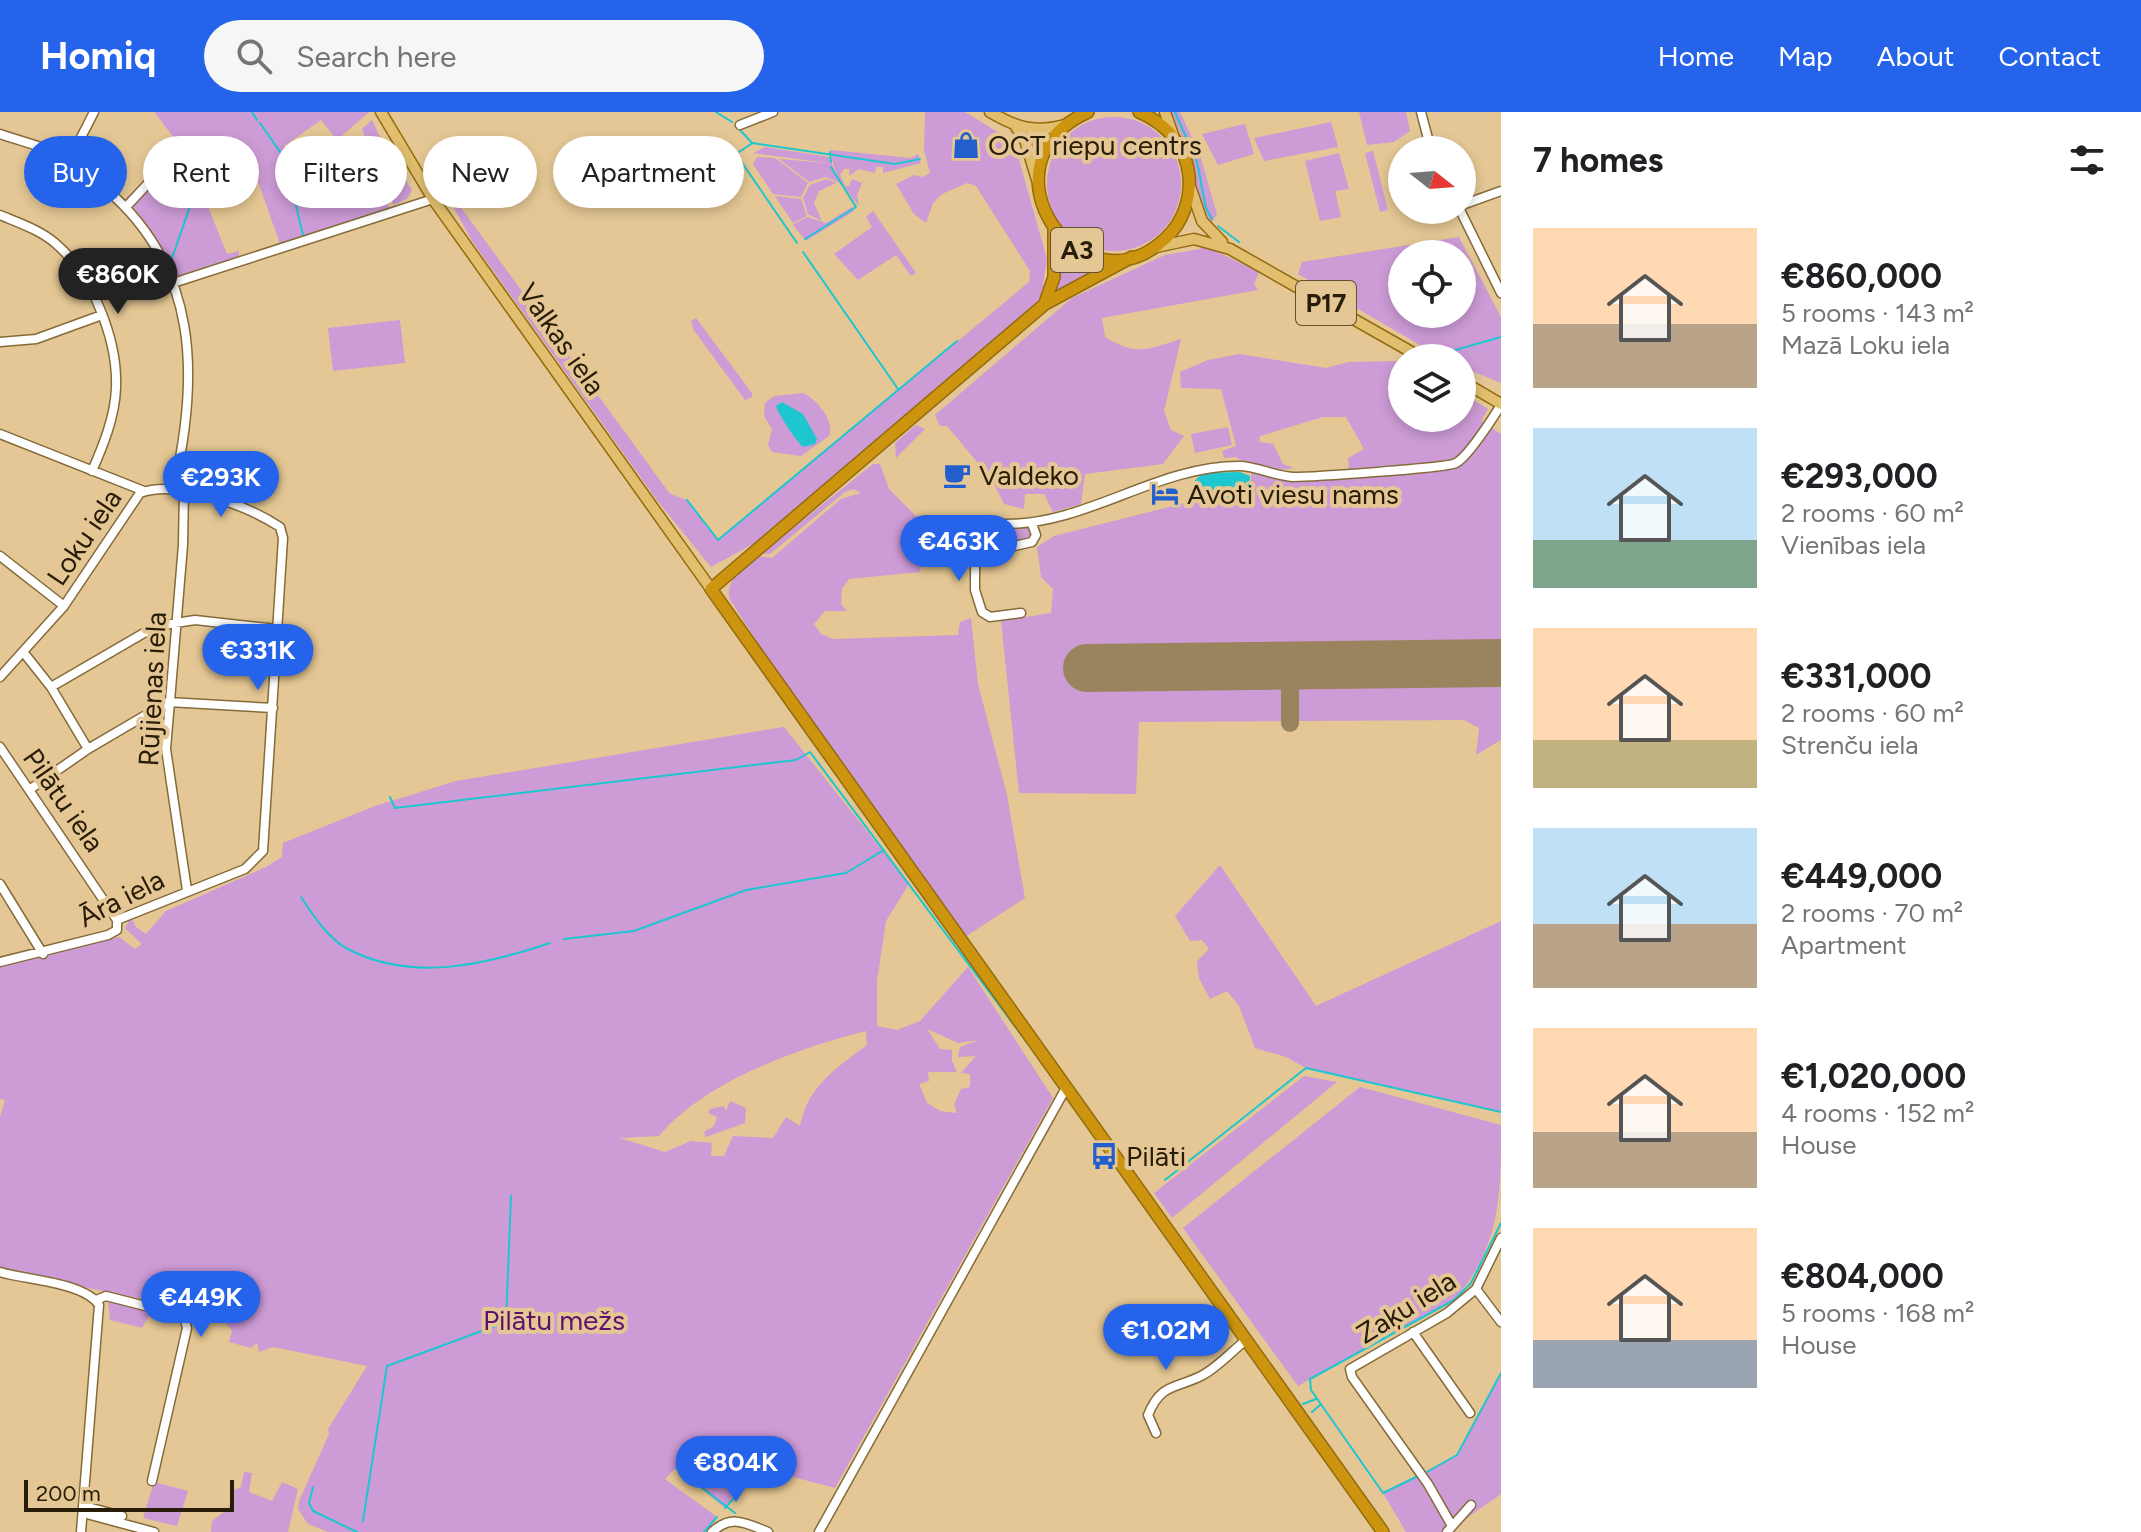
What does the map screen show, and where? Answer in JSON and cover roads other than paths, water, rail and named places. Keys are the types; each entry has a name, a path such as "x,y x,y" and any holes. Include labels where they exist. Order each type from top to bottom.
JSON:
{"highway":[{"path":"1038,183 1042,157 1067,120 1088,112"},
{"path":"1139,112 1158,121 1174,137 1187,163 1189,183"},
{"name":"A3","path":"1038,183 1044,212 1054,230 1076,249 1094,257 1132,257"},
{"name":"A3","path":"711,589 1045,304 1154,247 1171,233 1183,215 1189,183"},
{"name":"A3","path":"1045,304 1054,277 1054,230"},
{"path":"711,589 1383,1532"}],"main road":[{"name":"Valkas iela","path":"381,112 423,182"},
{"path":"990,112 1016,127 1041,131 1067,120"},
{"path":"1165,112 1174,137"},
{"path":"1016,127 1025,140 1038,183"},
{"name":"P17","path":"1189,183 1202,221 1230,249"},
{"name":"Valkas iela","path":"439,208 711,589"},
{"name":"P17","path":"1154,247 1194,239 1230,249 1397,344"},
{"path":"1476,390 1501,405"}],"street":[{"path":"82,136 94,112"},
{"path":"740,125 773,112"},
{"path":"1421,112 1427,136"},
{"path":"0,134 24,143"},
{"path":"127,206 143,189"},
{"path":"1476,201 1501,191"},
{"path":"173,283 423,202"},
{"path":"29,790 88,749 168,702 273,708 283,538 280,527 179,488 191,388 190,350 173,283 151,240 127,208"},
{"path":"0,215 55,242 76,264 102,315 115,361 116,388 112,417 92,471"},
{"path":"1469,224 1501,293"},
{"path":"0,342 36,339 102,315"},
{"path":"1004,524 1032,524 1102,505 1198,469 1243,466 1295,477 1416,466 1440,468 1458,462 1501,405"},
{"path":"0,434 144,491"},
{"name":"Loku iela","path":"0,677 64,606 126,511 144,491 179,488"},
{"name":"Rūjienas iela","path":"179,488 176,621 166,749 187,890"},
{"path":"1021,613 990,617 982,612 975,590 975,555 1032,542 1036,535 1032,524"},
{"path":"0,556 64,606"},
{"path":"51,687 156,626 176,621 277,629"},
{"path":"24,653 51,687 88,749"},
{"name":"Āra iela","path":"0,962 43,954 108,935 117,930 117,920 245,869 257,859 265,842 273,708"},
{"name":"Pilātu iela","path":"0,747 117,920"},
{"path":"0,884 43,954"},
{"path":"819,1532 1066,1088"},
{"name":"Zaķu iela","path":"1449,1529 1428,1484 1352,1377 1350,1369 1447,1313 1476,1289 1500,1244"},
{"path":"0,1272 74,1289 96,1300 106,1296 173,1313 185,1320 187,1328 152,1481"},
{"path":"1476,1289 1501,1322"},
{"path":"81,1532 99,1321 96,1300"},
{"path":"1413,1332 1470,1413"},
{"path":"1156,1433 1148,1415 1155,1398 1166,1389 1201,1376 1246,1340"},
{"path":"1449,1529 1471,1505"},
{"path":"84,1510 122,1516"},
{"path":"84,1510 154,1532"},
{"path":"712,1532 727,1521 739,1520 768,1532"}],"water":[{"path":"782,402 803,414 817,439 815,444 803,447 797,440 777,410 776,406"},
{"path":"1240,472 1250,476 1249,501 1201,499 1191,493 1192,484 1202,473"}],"waterway":[{"path":"252,112 257,120"},
{"path":"716,112 732,122"},
{"path":"1175,112 1197,162 1206,208 1212,219"},
{"path":"260,123 285,159 303,235"},
{"path":"740,130 752,143 895,164 920,159"},
{"path":"751,144 736,154 797,243"},
{"path":"830,152 831,162"},
{"path":"805,239 856,207 831,167"},
{"path":"174,273 170,264 189,208"},
{"path":"1218,226 1239,242"},
{"path":"803,252 898,389"},
{"path":"1476,344 1501,337"},
{"path":"687,500 718,540 957,341"},
{"path":"915,558 1005,543"},
{"path":"390,797 395,808 796,760 810,752 1029,1045"},
{"path":"564,939 634,931 746,890 846,873 884,850"},
{"path":"301,897 321,925 339,943 371,959 396,965 448,967 499,958 550,943"},
{"path":"1165,1180 1306,1068 1501,1112"},
{"path":"363,1521 387,1366 506,1322 511,1196"},
{"path":"1416,1477 1383,1493 1311,1390 1310,1379 1454,1300 1471,1283 1501,1223"},
{"path":"1425,1473 1457,1455 1501,1373"},
{"path":"1303,1404 1316,1399"},
{"path":"1312,1412 1320,1405"},
{"path":"676,1468 735,1513"},
{"path":"725,1508 753,1477"},
{"path":"313,1487 309,1503 313,1511 357,1532"},
{"path":"704,1532 717,1517"}],"place":[{"name":"OCT riepu centrs","path":"966,145"},
{"name":"Valdeko","path":"957,475"},
{"name":"Avoti viesu nams","path":"1165,494"},
{"name":"Pilāti","path":"1104,1156"}],"park label":[{"name":"Pilātu mežs","path":"554,1320"}]}
